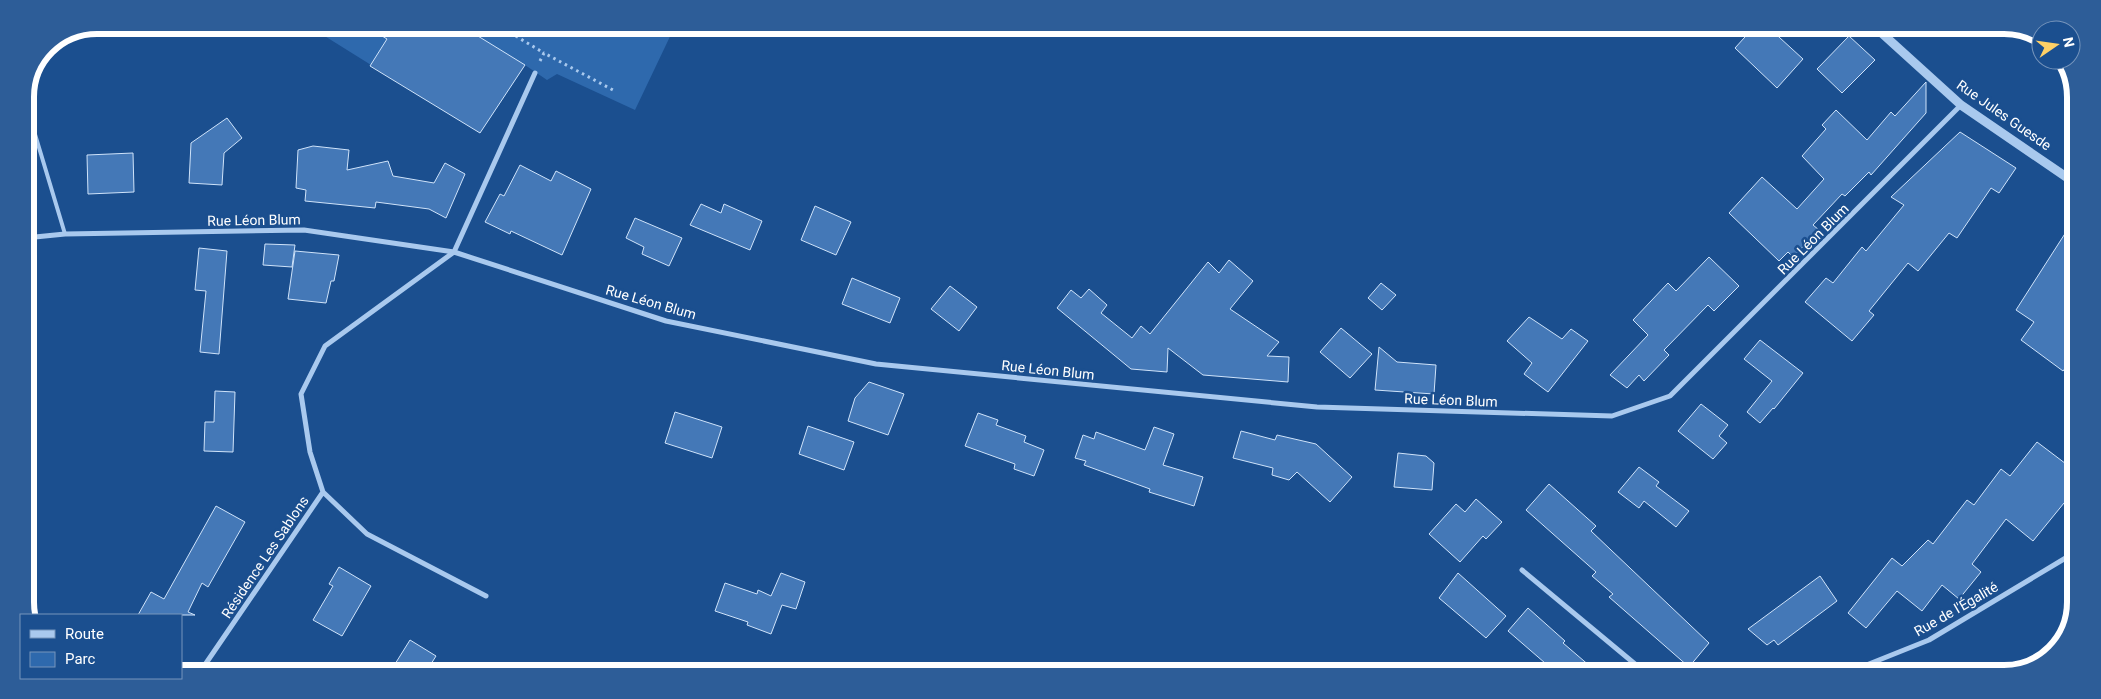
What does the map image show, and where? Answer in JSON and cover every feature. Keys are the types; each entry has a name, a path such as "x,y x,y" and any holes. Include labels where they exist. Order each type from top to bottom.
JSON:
{"street":[{"name":"Rue Jules Guesde","path":"1883,34 1962,106 2067,178"},
{"path":"454,252 535,73"},
{"name":"Rue Léon Blum","path":"34,237 65,234 304,230 454,252 666,321 876,364 1317,408 1612,416 1670,396 1962,106"},
{"name":"Résidence Les Sablons","path":"205,665 323,492 310,452 301,394 325,346 454,252"},
{"path":"323,492 367,534 486,596"},
{"name":"Rue de l'Égalité","path":"1866,665 1929,640 2067,557"},
{"path":"1522,570 1636,665"}],"lane":[{"path":"34,131 65,234"}],"path":[{"path":"512,34 613,90"},
{"path":"535,73 544,53"}],"green space":[{"path":"321,34 671,34 635,110 557,74 547,80 525,65 480,133"}],"building":[{"path":"379,34 475,34 525,65 480,133 370,66 387,39"},
{"path":"1748,34 1776,34 1803,59 1777,88 1735,48"},
{"path":"1849,36 1875,60 1842,93 1817,69"},
{"path":"1926,82 1926,113 1871,175 1869,172 1845,196 1842,194 1813,225 1819,230 1793,257 1788,252 1779,261 1729,213 1762,177 1797,209 1824,179 1802,156 1826,129 1822,125 1836,110 1867,140 1891,112 1895,116"},
{"path":"227,118 242,138 224,153 222,185 189,183 191,143"},
{"path":"1960,132 2016,168 1999,193 1991,188 1957,238 1949,233 1918,271 1908,263 1869,311 1874,315 1852,341 1805,302 1826,278 1833,283 1862,247 1866,251 1904,205 1891,197"},
{"path":"313,146 349,150 347,170 388,161 393,176 434,183 445,163 465,174 446,218 429,209 376,202 375,208 305,201 306,190 296,188 298,150"},
{"path":"133,153 134,192 88,194 87,155"},
{"path":"520,165 551,181 556,171 591,189 562,255 511,231 510,234 485,222 500,194 504,196"},
{"path":"701,204 721,213 724,204 762,221 750,250 690,225"},
{"path":"815,206 851,222 836,255 801,240"},
{"path":"635,218 682,238 669,266 642,254 644,247 626,238"},
{"path":"2067,230 2067,366 2063,371 2021,340 2034,322 2016,310"},
{"path":"265,244 295,245 292,267 263,265"},
{"path":"199,248 227,251 219,354 200,352 206,291 195,290"},
{"path":"295,251 339,255 334,281 331,281 326,303 288,299"},
{"path":"1709,257 1739,286 1714,311 1708,305 1664,350 1669,355 1644,381 1639,375 1627,388 1610,375 1648,335 1633,320 1668,283 1676,291"},
{"path":"1229,260 1253,281 1230,309 1279,342 1267,356 1289,357 1288,382 1203,375 1168,348 1167,372 1131,369 1057,308 1071,290 1081,298 1089,289 1107,305 1101,313 1132,338 1141,326 1150,334 1208,262 1219,273"},
{"path":"852,278 900,298 890,323 842,304"},
{"path":"1381,283 1396,295 1382,310 1368,298"},
{"path":"950,286 977,307 959,331 931,309"},
{"path":"1529,317 1562,339 1571,329 1588,341 1548,392 1524,374 1532,363 1507,341"},
{"path":"1341,328 1372,354 1350,378 1320,352"},
{"path":"1760,340 1803,373 1760,423 1747,412 1772,381 1744,359"},
{"path":"1379,347 1397,362 1436,365 1434,394 1375,390"},
{"path":"869,382 904,394 888,435 848,421 855,398"},
{"path":"215,391 235,392 233,452 204,451 205,422 214,422"},
{"path":"1701,404 1728,425 1719,436 1727,443 1713,459 1678,431"},
{"path":"675,412 722,427 712,458 665,443"},
{"path":"978,413 998,420 996,425 1026,436 1024,442 1044,450 1034,476 1014,469 1015,464 965,446"},
{"path":"808,426 854,442 844,470 799,454"},
{"path":"1154,427 1174,434 1163,465 1203,477 1194,506 1149,492 1150,489 1084,465 1086,461 1075,458 1083,435 1094,439 1096,432 1145,450"},
{"path":"1241,431 1275,440 1277,435 1316,444 1352,477 1330,502 1297,472 1289,480 1272,475 1273,468 1233,458"},
{"path":"2037,442 2067,465 2067,505 2064,503 2033,541 2006,519 1972,564 1981,572 1959,599 1942,585 1922,611 1897,591 1866,628 1848,613 1892,558 1902,566 1928,540 1933,544 1967,500 1974,505 2001,469 2010,476"},
{"path":"1398,453 1426,456 1434,463 1432,490 1394,487"},
{"path":"1639,467 1659,482 1656,486 1689,511 1676,527 1644,501 1639,508 1618,492"},
{"path":"1549,484 1596,526 1591,531 1709,643 1691,665 1687,665 1609,597 1613,594 1592,576 1596,572 1526,510"},
{"path":"1476,499 1502,522 1486,539 1483,536 1460,562 1429,534 1456,504 1465,512"},
{"path":"216,506 245,522 208,587 202,583 188,612 195,615 139,614 151,592 164,599"},
{"path":"339,567 371,586 342,636 313,620 333,586 329,584"},
{"path":"781,573 805,582 796,609 782,605 771,634 747,625 748,622 715,611 725,583 757,594 758,590 771,596"},
{"path":"1458,573 1506,616 1486,638 1439,598"},
{"path":"1820,576 1837,601 1778,645 1774,640 1767,645 1748,629"},
{"path":"1528,608 1565,641 1563,643 1589,665 1543,665 1545,663 1508,631"},
{"path":"410,640 436,656 430,665 394,665"}]}
